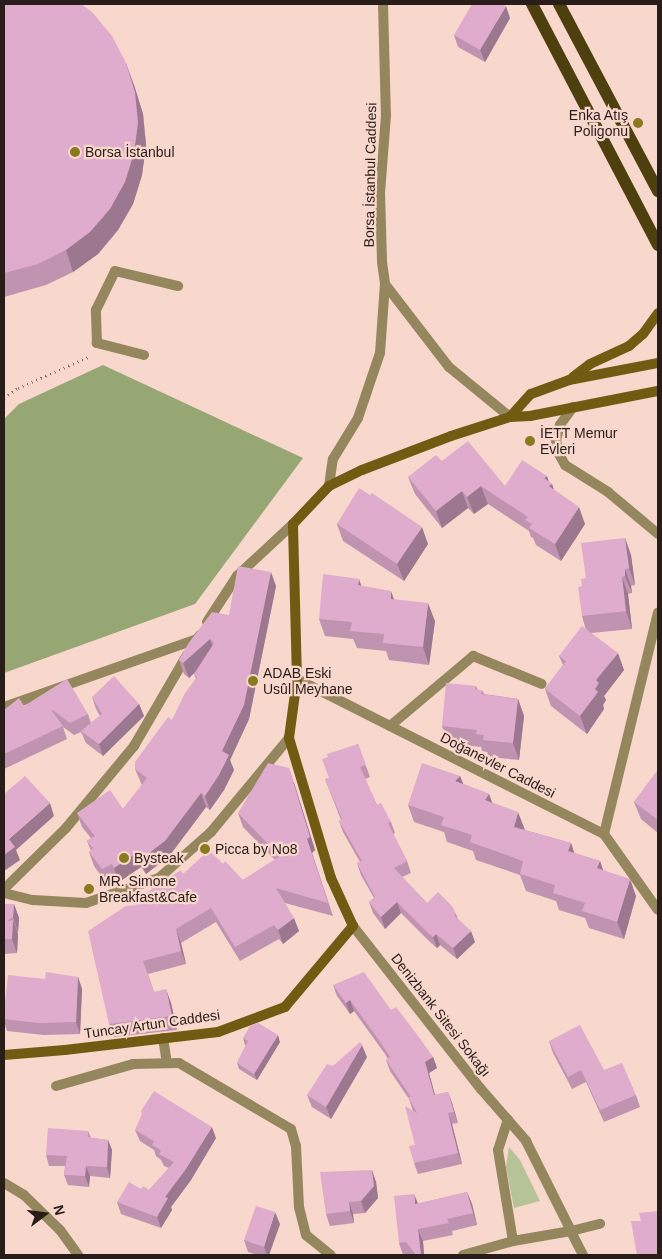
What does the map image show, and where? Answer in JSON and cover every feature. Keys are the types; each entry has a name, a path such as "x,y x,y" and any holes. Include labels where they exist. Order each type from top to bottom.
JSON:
{"main road":[{"path":"532,4 657,242"},
{"path":"559,4 658,190"}],"street":[{"name":"Borsa İstanbul Caddesi","path":"383,4 386,115 380,193 382,262 386,284 449,367 510,417"},
{"path":"657,242 658,253"},
{"path":"144,355 98,343 96,310 115,271 178,286"},
{"path":"329,486 333,459 358,418 380,352 386,284"},
{"path":"569,380 590,364 629,346 643,334 658,313"},
{"path":"510,417 531,394 569,380 658,363"},
{"path":"4,888 66,828 134,746 197,639 237,576 293,524 329,486 371,466 510,417 530,416 658,391"},
{"path":"572,407 560,425 556,440 559,454 565,465 608,492 658,534"},
{"path":"293,524 296,679 288,738 331,878 353,926"},
{"path":"604,834 658,613"},
{"path":"4,707 197,639"},
{"path":"390,726 473,656 542,684"},
{"name":"Doğanevler Caddesi","path":"296,679 604,834 658,910"},
{"path":"4,893 33,900 86,903 159,878 211,832 288,738"},
{"name":"Tuncay Artun Caddesi","path":"4,1055 65,1050 218,1032 285,1007 353,926"},
{"name":"Denizbank Sitesi Sokağı","path":"353,926 526,1141 583,1255"},
{"path":"164,1038 167,1063"},
{"path":"56,1086 133,1064 179,1063 291,1129 296,1146 299,1207 306,1235 332,1255"},
{"path":"508,1120 498,1150 513,1241"},
{"path":"4,1183 24,1194 60,1230 78,1255"},
{"path":"463,1255 513,1241 600,1224"}],"path":[{"path":"4,398 18,388 92,355 98,343"}],"green space":[{"path":"103,365 303,458 195,604 4,673 4,419 19,404"},
{"path":"509,1147 520,1160 540,1201 514,1208 506,1167"}],"building":[{"name":"Borsa İstanbul","path":"4,4 81,4 92,12 112,36 126,63 135,92 138,123 134,153 125,182 110,209 90,232 66,250 38,264 4,273"},
{"path":"472,4 501,4 506,6 480,50 454,35"},
{"path":"468,441 505,486 522,460 547,476 544,478 552,484 549,486 579,507 555,544 529,528 532,524 525,520 528,517 481,486 467,497 462,491 436,511 408,477 436,455 442,461"},
{"path":"359,488 370,495 372,493 422,527 397,564 337,524"},
{"path":"625,538 629,568 625,569 625,576 622,577 626,611 582,616 578,587 582,586 581,579 586,578 581,543"},
{"path":"238,566 271,572 244,705 222,751 229,755 205,796 201,793 165,841 140,860 136,853 114,868 112,864 102,869 89,852 93,848 87,841 95,836 77,813 110,790 123,809 147,778 135,769 135,762 168,717 172,720 185,693 197,677 194,674 214,643 210,639 183,663 179,660 188,644 212,612 229,615"},
{"path":"323,574 359,579 358,585 391,591 391,599 428,603 423,647 383,643 384,634 350,631 352,622 319,619"},
{"path":"582,626 618,653 596,680 599,683 595,689 598,692 580,716 545,689 566,661 559,656"},
{"path":"114,676 139,704 99,744 81,731 102,714 92,697"},
{"path":"67,679 88,714 70,723 50,708 63,726 4,754 4,710 19,698 24,706"},
{"path":"446,683 476,686 475,689 483,691 481,694 518,699 513,743 483,740 484,735 476,734 477,730 442,726"},
{"path":"358,744 366,765 360,767 377,805 381,803 391,822 388,823 407,861 394,868 427,903 438,892 452,906 456,914 454,915 471,931 453,948 436,934 433,937 397,902 381,917 369,902 375,897 357,863 362,861 339,821 342,819 325,779 329,778 322,759 328,757 327,754"},
{"path":"268,763 289,768 310,837 307,839 328,903 276,888 294,918 278,930 274,925 235,947 211,908 176,929 181,951 143,961 154,992 166,989 172,1016 109,1024 88,931 126,906 138,905 135,900 181,870 183,874 209,850 223,864 225,861 243,880 280,856 238,813"},
{"path":"422,763 460,776 455,781 489,794 485,800 518,812 514,827 571,843 568,851 600,861 597,868 630,879 617,922 582,911 585,903 553,893 555,885 520,874 523,861 470,842 472,835 441,825 444,817 408,805"},
{"path":"658,770 658,820 634,802"},
{"path":"25,776 50,803 9,839 15,847 4,855 4,794"},
{"path":"4,904 14,904 13,917 7,921 13,920 12,939 4,939"},
{"path":"46,972 78,977 76,1022 39,1023 4,1019 8,975 45,979"},
{"path":"364,972 391,1010 396,1007 433,1057 425,1062 434,1095 448,1092 454,1112 448,1113 458,1153 414,1163 409,1146 415,1145 405,1106 417,1113 408,1097 411,1097 386,1060 390,1057 381,1043 350,1000 346,1003 333,985"},
{"path":"258,1023 278,1035 254,1074 237,1063 248,1041 243,1038 250,1026"},
{"path":"580,1025 604,1070 622,1063 636,1095 600,1110 581,1070 568,1077 549,1041"},
{"path":"360,1042 362,1045 326,1107 307,1095 327,1064 333,1066"},
{"path":"154,1091 212,1127 186,1169 165,1197 168,1198 157,1217 117,1202 129,1182 141,1189 143,1186 149,1190 174,1162 159,1154 161,1150 152,1145 154,1141 135,1130 142,1114 141,1111"},
{"path":"48,1128 88,1131 88,1137 108,1140 107,1167 86,1166 85,1176 64,1175 67,1156 46,1155"},
{"path":"372,1170 374,1186 361,1201 349,1202 350,1211 326,1214 320,1172"},
{"path":"467,1192 473,1213 447,1219 449,1223 418,1229 421,1255 416,1255 406,1242 399,1243 394,1196 414,1194 415,1204"},
{"path":"256,1206 275,1212 264,1247 244,1240"},
{"path":"658,1211 658,1255 637,1255 631,1221 641,1221 639,1213"}],"place":[{"name":"Enka Atış Poligonu","path":"638,123"},
{"name":"Borsa İstanbul","path":"75,152"},
{"name":"İETT Memur Evleri","path":"530,441"},
{"name":"ADAB Eski Usûl Meyhane","path":"253,681"},
{"name":"Picca by No8","path":"205,849"},
{"name":"Bysteak","path":"124,858"},
{"name":"MR. Simone Breakfast&Cafe","path":"89,889"}]}
